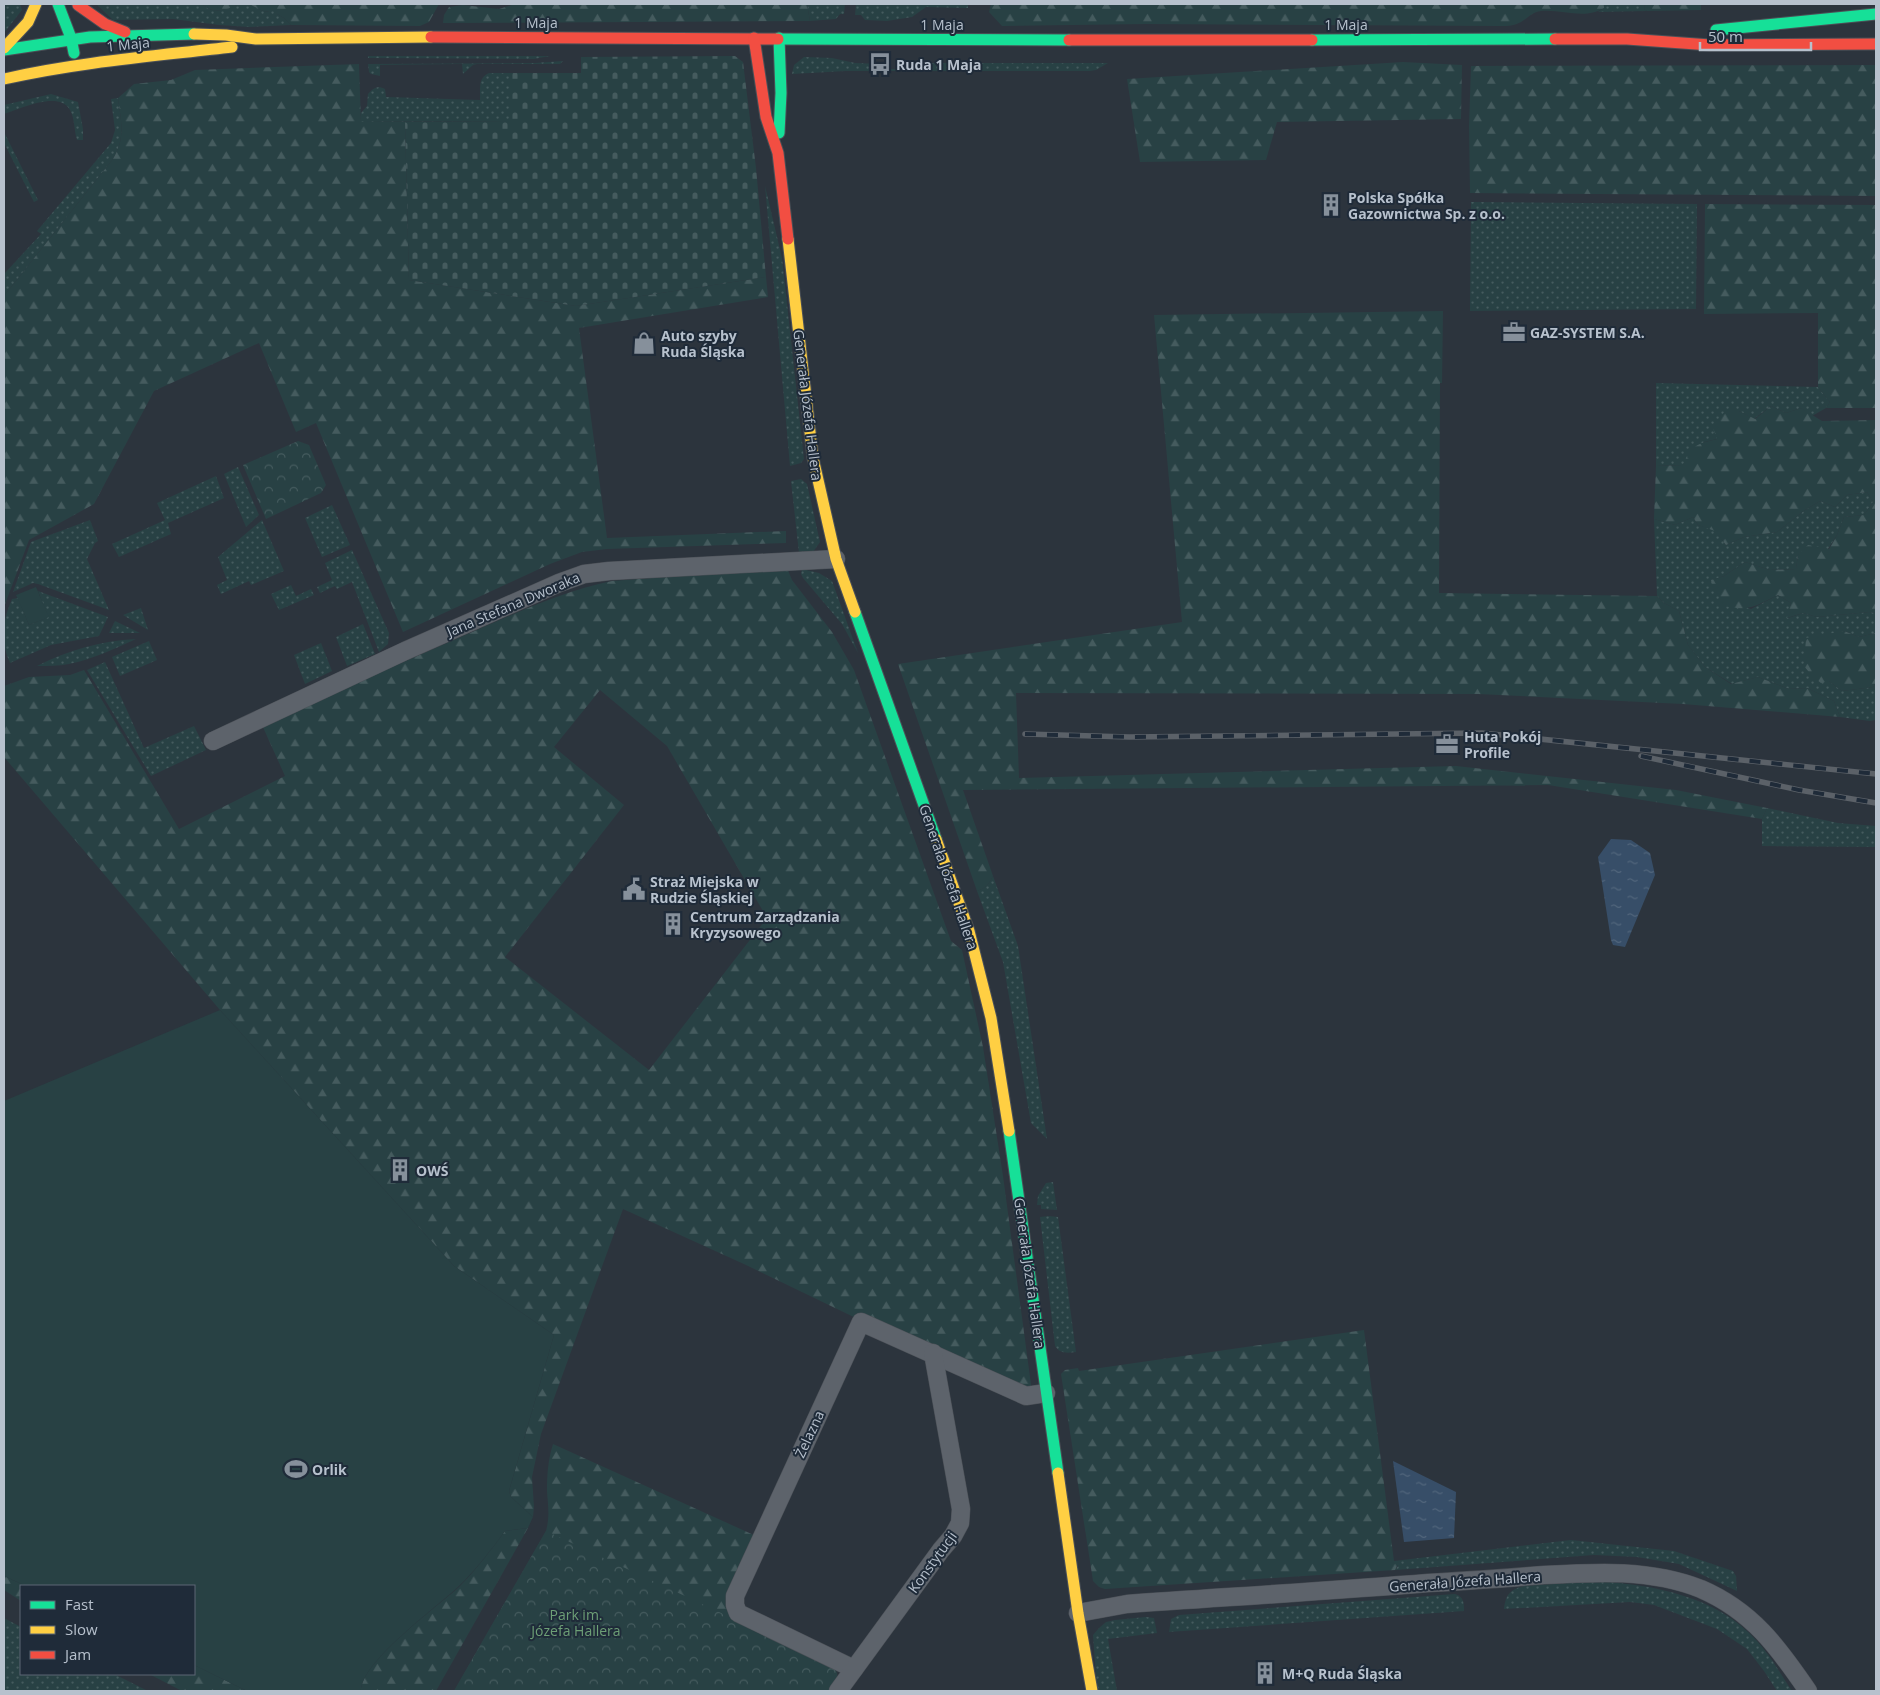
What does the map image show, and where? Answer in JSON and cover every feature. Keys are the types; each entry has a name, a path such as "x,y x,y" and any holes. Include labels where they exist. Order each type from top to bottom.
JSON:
{"street":[{"path":"4,49 18,36 35,11 36,4"},
{"path":"58,4 71,38 77,65"},
{"path":"78,4 105,24 132,34"},
{"path":"78,4 87,41"},
{"name":"1 Maja","path":"1627,39 1876,14"},
{"name":"1 Maja","path":"87,41 132,34 221,34 256,39 418,37 1008,40 1627,39 1710,45 1876,44"},
{"name":"1 Maja","path":"4,49 71,38 87,41 221,49 256,39"},
{"name":"Generała Józefa Hallera","path":"754,38 766,117 778,153"},
{"name":"Generała Józefa Hallera","path":"779,38 781,93 778,153 813,458 836,559 972,940 991,1018 1022,1212 1078,1613 1092,1691"},
{"name":"1 Maja","path":"4,79 40,70 77,65 87,41"},
{"name":"Jana Stefana Dworaka","path":"213,741 405,651 559,583 584,574 609,571 836,559"},
{"name":"Żelazna","path":"854,1669 738,1613 735,1596 861,1322 934,1353 1026,1396 1046,1393"},
{"name":"Konstytucji","path":"838,1691 953,1536 960,1523 959,1494 934,1353"},
{"name":"Generała Józefa Hallera","path":"1078,1613 1127,1604 1519,1577 1605,1572 1648,1575 1700,1589 1725,1601 1746,1615 1766,1634 1808,1691"}],"green space":[{"path":"4,4 20,4 22,10 4,33"},
{"path":"96,4 202,4 208,8 219,10 240,4 249,4 264,11 276,11 277,14 291,25 249,27 173,19 113,20"},
{"path":"202,4 239,4 225,10 216,10"},
{"path":"249,4 439,4 429,22 420,26 291,25 275,11 263,11"},
{"path":"515,4 807,4 810,21 443,23 444,15 449,7 463,5 499,9"},
{"path":"807,4 845,4 844,14 840,14 836,19 810,21"},
{"path":"856,4 968,4 968,8 926,7 912,17 887,21 865,20 861,15 855,15"},
{"path":"991,4 1604,4 1604,8 1581,14 1541,11 1518,23 1506,26 1146,24 1002,26 989,12"},
{"path":"1604,4 1645,4 1644,9 1647,11 1598,12 1604,8"},
{"path":"1645,4 1701,4 1701,10 1647,11 1644,9"},
{"path":"368,56 550,56 534,59 368,58"},
{"path":"735,56 743,62 756,168 766,277 576,306 409,280 405,122 510,121 510,73 581,73 581,57"},
{"path":"804,57 832,58 855,63 882,64 882,69 896,69 896,63 1108,63 1096,70 1090,71 846,71 792,74 794,65"},
{"path":"563,61 560,64 477,64 473,65 463,74 462,64 380,65 380,76 369,72 368,64 535,63"},
{"path":"1403,62 1462,65 1461,119 1277,122 1266,160 1140,162 1127,79"},
{"path":"359,64 361,122 405,122 409,280 576,306 766,277 768,297 579,328 607,538 786,531 786,543 607,549 582,552 550,564 403,632 316,423 296,432 259,343 154,391 94,504 29,540 4,607 4,296 113,159 120,144 121,136 118,98 134,84 171,80 195,70"},
{"path":"1876,65 1876,196 1470,193 1469,126 1471,66"},
{"path":"489,73 510,73 510,121 361,122 361,113 367,106 368,94 376,88 385,89 386,97 480,100 481,81"},
{"path":"51,94 78,102 83,140 77,140 70,110 65,104 57,101 29,105 4,114 4,105"},
{"path":"118,98 121,136 120,144 113,159 4,296 4,274 41,234 37,231 111,143 115,130 111,99"},
{"path":"4,132 38,200 34,202 4,143"},
{"path":"765,186 782,258 804,459 801,463 790,466"},
{"path":"1471,202 1697,204 1696,309 1470,311"},
{"path":"1705,204 1876,205 1876,408 1826,408 1830,402 1818,387 1818,313 1704,314"},
{"path":"1443,311 1442,383 1440,383 1439,593 1657,596 1664,603 1679,611 1688,645 1705,667 1731,684 1758,677 1789,689 1807,688 1834,701 1840,717 1683,704 1478,694 1016,693 1019,778 1456,766 1676,790 1767,808 1762,819 1548,785 963,790 993,876 983,889 977,891 898,664 1182,622 1154,315"},
{"path":"1656,383 1818,387 1830,402 1826,408 1812,416 1801,408 1786,413 1771,406 1754,419 1739,411 1717,439 1704,442 1683,465 1656,466"},
{"path":"1771,406 1786,413 1801,408 1822,421 1876,420 1876,613 1817,617 1803,613 1787,618 1791,603 1778,595 1751,607 1739,608 1721,605 1721,598 1713,589 1711,580 1724,576 1745,562 1770,570 1796,569 1798,555 1808,545 1829,549 1844,517 1864,515 1873,502 1867,492 1847,495 1835,507 1820,501 1777,532 1744,537 1726,545 1715,531 1698,525 1693,517 1675,525 1654,519 1656,466 1683,465 1695,446 1717,439 1713,428 1725,411 1739,411 1755,419"},
{"path":"298,441 309,445 326,485 321,493 266,519 243,465"},
{"path":"238,467 259,515 246,527 224,474"},
{"path":"216,476 224,498 168,523 171,534 119,557 112,544 165,520 157,503"},
{"path":"801,479 807,484 820,542 813,552 799,553 791,481"},
{"path":"1867,492 1873,502 1864,515 1844,517 1837,535 1828,549 1798,555 1796,569 1770,570 1745,562 1724,576 1712,580 1714,587 1721,597 1751,609 1778,595 1791,603 1788,618 1803,613 1817,617 1876,613 1876,633 1859,637 1844,631 1829,681 1842,691 1873,687 1876,683 1876,720 1840,717 1834,701 1807,688 1789,689 1758,677 1732,684 1705,667 1688,645 1679,611 1664,603 1657,596 1654,519 1675,525 1693,517 1698,525 1715,530 1726,545 1744,537 1777,532 1820,501 1835,507 1847,495"},
{"path":"332,505 350,545 322,557 305,518"},
{"path":"90,520 98,541 95,543 87,559 109,610 33,583 13,592 31,542"},
{"path":"262,520 284,571 251,585 249,581 221,594 217,585 227,580 218,557"},
{"path":"352,550 389,633 388,644 379,652 352,582 337,589 335,586 320,593 317,587 332,580 325,563"},
{"path":"787,568 792,580 832,632 854,670 951,941 962,950 983,1047 1003,1176 1032,1392 862,1321 623,1209 541,1434 532,1477 533,1517 511,1497 509,1491 554,1335 454,1266 220,1010 4,757 4,686 29,677 70,675 84,670 179,829 285,776 262,725 522,610 594,585 612,581","holes":["600,690 667,746 767,918 649,1070 505,957 624,805 554,747"]},
{"path":"802,569 819,573 832,581 858,653 842,624 803,578 801,574"},
{"path":"291,585 296,596 311,589 314,595 279,610 271,594"},
{"path":"36,587 49,617 29,625 16,595"},
{"path":"38,591 108,617 99,636 51,645 10,663 5,646 4,623 12,599 18,598 29,625 48,617"},
{"path":"141,608 148,630 123,615"},
{"path":"115,621 140,633 109,633"},
{"path":"363,624 375,654 347,666 336,637"},
{"path":"1844,631 1859,637 1876,633 1876,683 1873,687 1842,691 1829,681 1821,683 1804,666 1806,638"},
{"path":"136,639 78,662 37,666 85,647"},
{"path":"149,641 157,660 120,676 112,657"},
{"path":"321,643 332,671 305,684 294,655"},
{"path":"105,662 144,748 194,726 206,750 151,776 87,670"},
{"path":"1767,808 1838,823 1876,826 1876,847 1762,846 1762,819"},
{"path":"993,876 1018,946 1047,1139 1031,1123 1003,962 977,891 983,889"},
{"path":"220,1010 454,1266 554,1335 509,1491 511,1497 533,1517 528,1528 505,1531 465,1580 402,1636 373,1665 364,1679 361,1691 247,1691 195,1665 195,1585 24,1585 4,1576 4,1101"},
{"path":"1053,1182 1057,1210 1041,1209 1041,1205 1037,1205 1038,1196 1046,1183"},
{"path":"1040,1217 1058,1217 1076,1352 1061,1352 1055,1346"},
{"path":"1364,1330 1394,1561 1399,1562 1395,1570 1105,1589 1099,1587 1093,1581 1061,1374 1065,1370 1078,1368 1079,1371"},
{"path":"553,1444 756,1536 735,1619 454,1691 546,1531 548,1473"},
{"path":"528,1528 436,1691 361,1691 364,1679 373,1665 418,1621 459,1587 505,1531"},
{"name":"Park im. Józefa Hallera","path":"546,1531 830,1664 837,1674 836,1683 832,1691 454,1691"},
{"path":"1571,1540 1674,1551 1733,1571 1736,1576 1737,1591 1679,1564 1637,1557 1594,1555 1395,1570 1398,1566 1394,1561"},
{"path":"4,1576 24,1585 20,1585 20,1600 4,1590"},
{"path":"1597,1581 1662,1590 1704,1603 1723,1613 1757,1641 1792,1691 1777,1691 1747,1649 1717,1629 1654,1605 1630,1602 1504,1609 1508,1595 1520,1587"},
{"path":"1455,1594 1462,1599 1464,1611 1169,1632 1171,1619 1179,1615"},
{"path":"1146,1617 1154,1618 1157,1633 1108,1639 1117,1691 1097,1691 1093,1635 1106,1622"},
{"path":"4,1618 20,1626 20,1675 116,1675 148,1691 4,1691"},
{"path":"195,1665 247,1691 182,1691 151,1675 195,1675"}],"water":[{"path":"1611,839 1631,840 1650,853 1655,875 1625,947 1613,945 1611,940 1598,857"},
{"path":"1393,1461 1456,1492 1454,1538 1404,1542"}],"railway":[{"path":"1025,734 1129,737 1482,733 1876,774"},
{"path":"1641,756 1799,790 1876,803"}],"traffic: fast":[{"path":"58,4 71,38 74,53"},
{"path":"1716,30 1876,14"},
{"path":"4,50 90,37 194,34"},
{"path":"779,38 781,93 779,133"},
{"path":"778,39 1069,40"},
{"path":"1312,40 1555,39"},
{"path":"855,612 936,839"},
{"path":"1009,1131 1058,1473"}],"traffic: slow":[{"path":"4,48 28,22 36,4"},
{"path":"194,34 226,35 256,39 431,37"},
{"path":"4,79 89,64 232,47"},
{"path":"788,239 813,458 836,559 855,612"},
{"path":"936,839 969,931 991,1018 1009,1131"},
{"path":"1058,1473 1078,1613 1092,1691"}],"traffic: jam":[{"path":"78,5 105,24 125,32"},
{"path":"431,37 778,39"},
{"path":"754,38 766,117 778,153 788,239"},
{"path":"1555,39 1627,39 1710,45 1876,44"},
{"path":"1069,40 1312,40"}],"place":[{"name":"Ruda 1 Maja","path":"880,64"},
{"name":"Polska Spółka Gazownictwa Sp. z o.o.","path":"1331,205"},
{"name":"GAZ-SYSTEM S.A.","path":"1514,332"},
{"name":"Auto szyby Ruda Śląska","path":"644,343"},
{"name":"Huta Pokój Profile","path":"1447,744"},
{"name":"Straż Miejska w Rudzie Śląskiej","path":"634,889"},
{"name":"Centrum Zarządzania Kryzysowego","path":"673,924"},
{"name":"OWŚ","path":"400,1170"},
{"name":"Orlik","path":"296,1469"},
{"name":"M+Q Ruda Śląska","path":"1265,1673"}]}
